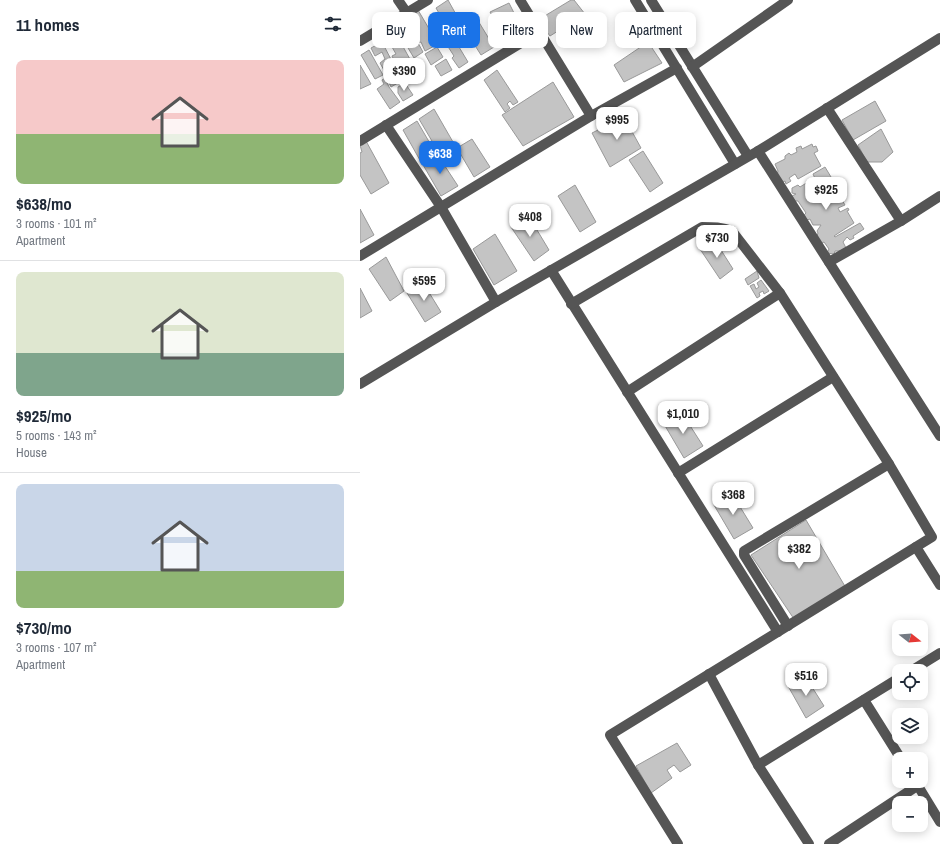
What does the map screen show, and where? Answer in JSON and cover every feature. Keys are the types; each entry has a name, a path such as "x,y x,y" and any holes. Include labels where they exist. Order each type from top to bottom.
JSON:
{"street":[{"path":"398,0 405,12"},
{"path":"408,12 428,0"},
{"path":"520,0 527,12"},
{"path":"635,0 735,164"},
{"path":"651,0 748,156"},
{"path":"692,66 776,3 788,0"},
{"path":"360,41 372,34"},
{"path":"360,384 550,270 758,151 940,38"},
{"path":"548,47 591,116"},
{"path":"360,141 513,48"},
{"path":"360,256 591,116 677,68"},
{"path":"827,108 901,221"},
{"path":"386,125 441,207 496,302"},
{"path":"758,151 940,436"},
{"path":"829,262 901,221 940,196"},
{"path":"571,304 702,227 724,228 732,231 780,293 888,464 936,535 610,735 678,844"},
{"path":"550,270 778,632"},
{"path":"627,392 780,293"},
{"path":"678,473 833,377"},
{"path":"788,626 744,555 744,551 888,464"},
{"path":"916,547 940,585"},
{"path":"922,664 940,653"},
{"path":"709,674 758,765 809,844"},
{"path":"758,765 892,682"},
{"path":"864,700 897,752"},
{"path":"829,844 910,788"},
{"path":"919,788 940,822"}],"building":[{"path":"448,0 455,12 438,12 436,8"},
{"path":"571,0 574,0 583,12 556,12 556,32 550,36 548,33 548,14"},
{"path":"509,3 514,12 490,12"},
{"path":"420,13 428,27 428,48 431,48 425,51 421,42"},
{"path":"480,24 488,37 488,48 492,48 481,55 477,48 480,48"},
{"path":"420,47 423,52 414,58 408,48 420,48"},
{"path":"371,48 385,48 395,67 385,72 380,63 385,59 382,52 375,56"},
{"path":"393,48 404,48 411,61 398,68 392,56 396,54"},
{"path":"438,48 443,57 431,65 425,54"},
{"path":"449,48 460,48 468,62 459,68 452,58 454,56"},
{"path":"639,48 652,48 662,63 624,82 614,65"},
{"path":"369,50 383,75 375,79 361,55"},
{"path":"446,59 452,70 441,76 435,66"},
{"path":"360,65 371,84 360,89"},
{"path":"497,70 518,102 513,105 510,101 507,104 510,108 505,112 484,80"},
{"path":"398,71 403,80 391,87 387,78"},
{"path":"385,78 389,87 400,102 390,109 377,89 384,84 382,80"},
{"path":"553,82 574,117 523,146 502,115"},
{"path":"405,83 413,95 403,101 398,93 398,87"},
{"path":"875,101 886,121 853,140 842,120"},
{"path":"434,109 453,142 447,147 445,144 441,146 443,150 439,153 419,119"},
{"path":"624,117 641,148 610,167 592,133"},
{"path":"417,121 435,152 421,162 403,130"},
{"path":"881,129 893,152 882,162 867,162 858,145"},
{"path":"472,139 490,167 474,177 457,148"},
{"path":"366,141 389,183 371,194 360,175 360,153 362,152 360,145"},
{"path":"812,144 813,147 816,146 818,151 814,153 821,166 798,179 795,174 789,178 791,181 786,184 785,181 781,183 777,175 778,171 775,164 785,159 785,156 789,153 791,155 797,152 796,148 801,146 802,149"},
{"path":"643,151 663,183 650,192 629,160"},
{"path":"437,154 458,186 441,196 422,163"},
{"path":"825,167 834,182 832,184 845,205 838,208 840,212 848,208 849,210 847,211 854,223 834,236 835,237 860,223 864,229 853,236 854,238 850,240 847,237 843,242 846,248 840,251 835,251 834,254 827,253 829,249 824,242 820,244 817,231 821,225 813,225 810,219 807,220 804,215 806,213 798,201 795,201 792,196 796,194 792,193 792,188 798,185 800,187 808,182 811,186 817,183 813,174"},
{"path":"575,185 596,222 580,232 558,196"},
{"path":"360,209 374,235 360,243"},
{"path":"528,215 549,250 534,261 511,227"},
{"path":"495,234 517,271 494,285 473,249"},
{"path":"714,239 733,269 720,279 700,249"},
{"path":"386,257 404,291 390,301 369,269"},
{"path":"757,271 759,278 748,285 745,279"},
{"path":"761,280 769,291 764,294 763,291 759,293 760,296 757,298 750,286 754,284 756,289 759,287 757,283"},
{"path":"422,281 441,312 425,322 407,293"},
{"path":"360,288 372,311 360,318"},
{"path":"682,413 703,446 684,458 664,424"},
{"path":"731,492 753,528 734,539 714,505"},
{"path":"806,520 846,588 794,619 751,555"},
{"path":"805,676 824,706 806,718 788,686"},
{"path":"677,743 691,765 680,772 674,765 667,770 672,778 651,793 636,766"}]}
